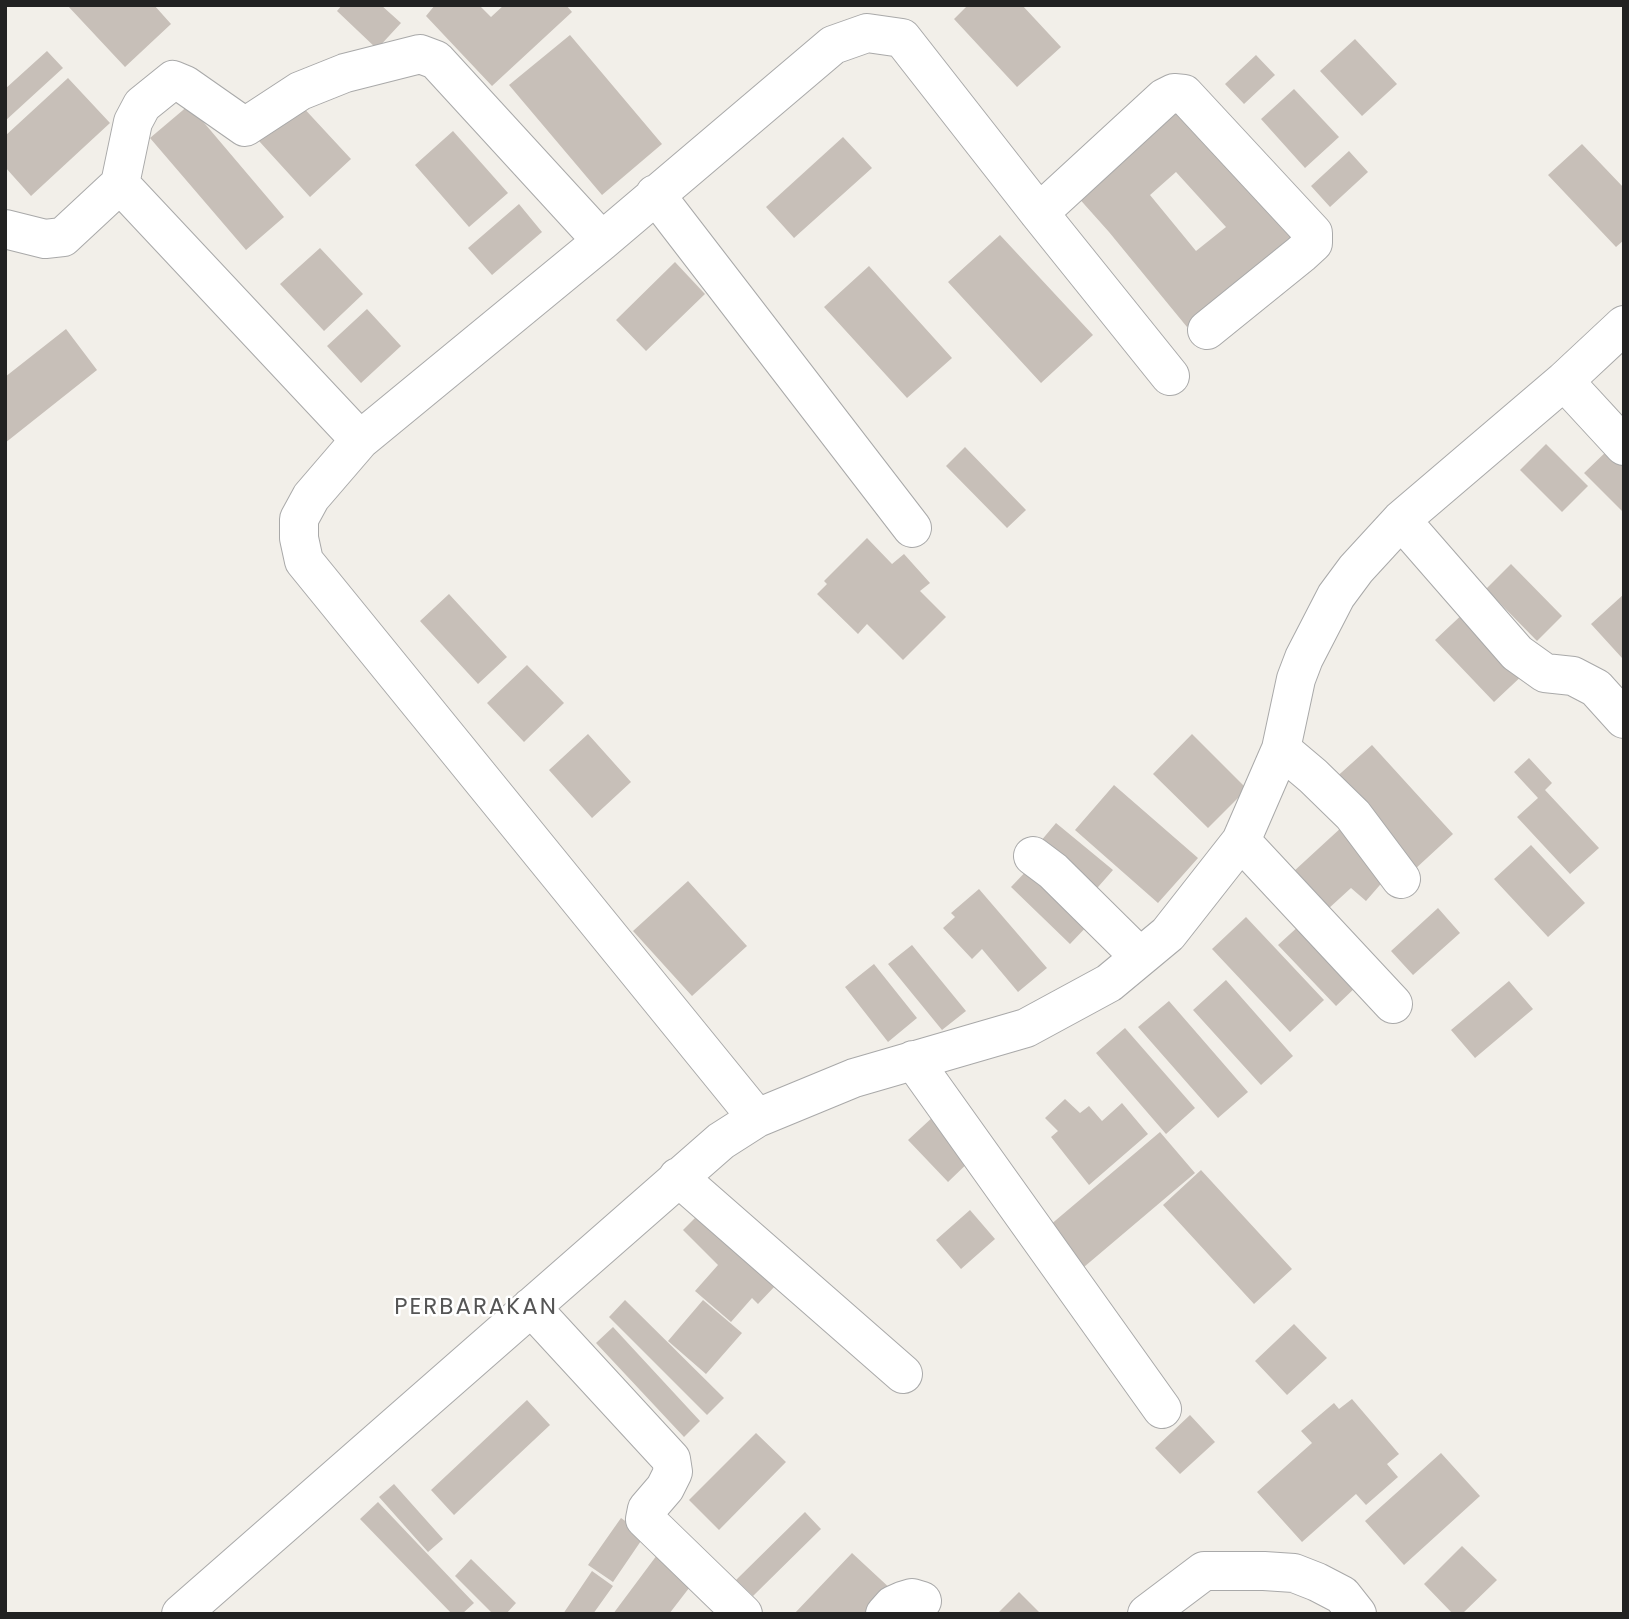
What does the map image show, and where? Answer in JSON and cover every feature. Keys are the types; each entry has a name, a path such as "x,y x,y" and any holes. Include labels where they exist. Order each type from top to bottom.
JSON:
{"street":[{"path":"757,1118 304,561 299,538 299,519 311,497 360,440 602,241 833,45 867,33 902,38 1170,376"},
{"path":"5,229 45,239 63,237 120,184 133,122 142,105 173,80 185,85 245,127 300,91 345,73 420,54 436,61 602,241"},
{"path":"1039,214 1164,98 1174,93 1184,94 1313,233 1313,243 1301,254 1207,330"},
{"path":"120,184 360,440"},
{"path":"655,194 912,528"},
{"path":"181,1614 721,1141 757,1118 854,1078 1026,1028 1109,984 1168,933 1241,841 1281,749 1296,679 1304,658 1336,596 1356,569 1401,520 1564,381 1624,325"},
{"path":"1564,381 1624,446"},
{"path":"1401,520 1517,653 1545,673 1573,676 1596,688 1624,719"},
{"path":"1281,749 1353,815 1401,879"},
{"path":"1241,841 1393,1004"},
{"path":"1033,856 1053,871 1140,957"},
{"path":"913,1060 1162,1409"},
{"path":"678,1177 903,1374"},
{"path":"531,1307 671,1459 673,1472 665,1488 647,1509 645,1519 743,1614"},
{"path":"1147,1614 1204,1571 1264,1571 1294,1573 1317,1582 1342,1595 1357,1614"},
{"path":"885,1614 893,1605 902,1601 912,1598 922,1601"}],"building":[{"path":"67,5 154,5 171,24 125,67"},
{"path":"342,5 381,5 401,23 377,49 337,11"},
{"path":"435,5 479,5 491,17 504,5 566,5 572,12 492,86 426,16"},
{"path":"968,5 1022,5 1061,47 1017,87 954,19"},
{"path":"570,35 662,144 602,195 509,85"},
{"path":"1355,39 1397,84 1362,116 1320,71"},
{"path":"47,51 63,68 5,121 5,89"},
{"path":"1256,55 1275,75 1244,104 1225,84"},
{"path":"68,78 110,123 31,196 5,167 5,136"},
{"path":"1294,89 1339,137 1305,168 1261,119"},
{"path":"1180,100 1302,236 1187,327 1076,195","holes":["1176,172 1226,227 1196,251 1150,195"]},
{"path":"300,104 351,159 310,197 259,141"},
{"path":"189,105 284,217 246,250 150,138"},
{"path":"453,131 508,193 469,227 415,165"},
{"path":"843,137 872,168 794,238 766,207"},
{"path":"1582,144 1624,188 1624,240 1616,247 1548,175"},
{"path":"1349,151 1368,172 1330,207 1311,186"},
{"path":"519,204 542,232 492,275 468,248"},
{"path":"1000,235 1093,335 1041,383 948,282"},
{"path":"320,248 363,294 324,331 280,284"},
{"path":"675,262 705,294 646,351 616,320"},
{"path":"869,266 952,358 907,398 824,307"},
{"path":"367,309 401,346 361,383 327,346"},
{"path":"66,329 97,370 5,443 5,377"},
{"path":"1546,444 1588,486 1562,512 1520,470"},
{"path":"1612,446 1624,458 1624,513 1584,473"},
{"path":"965,447 1026,510 1007,528 946,466"},
{"path":"867,538 892,564 904,554 930,583 920,591 946,617 903,660 867,624 858,634 817,594 827,584 824,581"},
{"path":"1511,564 1562,616 1537,641 1486,589"},
{"path":"449,594 507,657 478,684 420,621"},
{"path":"1624,594 1624,656 1622,658 1591,624"},
{"path":"1468,609 1527,671 1494,702 1435,640"},
{"path":"527,665 564,703 524,742 487,703"},
{"path":"588,734 631,782 592,818 549,770"},
{"path":"1192,734 1247,789 1208,828 1153,774"},
{"path":"1372,745 1453,834 1414,870 1332,781"},
{"path":"1529,758 1552,783 1545,790 1599,848 1570,874 1517,817 1538,798 1514,772"},
{"path":"1114,785 1198,858 1158,903 1075,830"},
{"path":"1056,823 1113,870 1091,895 1035,848"},
{"path":"1343,826 1386,878 1366,901 1351,888 1328,909 1293,872"},
{"path":"1531,845 1585,903 1548,937 1494,879"},
{"path":"1032,865 1091,922 1070,944 1011,887"},
{"path":"688,881 747,946 692,996 633,931"},
{"path":"979,889 1047,968 1018,992 982,949 972,959 943,928 955,917 951,913"},
{"path":"1438,908 1460,933 1413,975 1391,951"},
{"path":"1246,917 1324,1000 1290,1032 1212,949"},
{"path":"1301,924 1358,985 1336,1006 1278,945"},
{"path":"912,945 966,1011 942,1030 888,964"},
{"path":"874,964 917,1018 888,1042 845,987"},
{"path":"1226,980 1293,1056 1261,1085 1193,1010"},
{"path":"1509,981 1533,1009 1475,1058 1451,1030"},
{"path":"1169,1001 1248,1092 1218,1118 1138,1027"},
{"path":"1125,1028 1195,1108 1166,1134 1096,1053"},
{"path":"1065,1099 1080,1113 1089,1106 1102,1121 1122,1103 1148,1134 1089,1185 1051,1137 1058,1131 1045,1118"},
{"path":"935,1115 975,1156 948,1182 908,1140"},
{"path":"1160,1132 1195,1173 1084,1267 1049,1226"},
{"path":"1201,1170 1292,1269 1254,1304 1163,1205"},
{"path":"970,1210 995,1239 961,1269 936,1240"},
{"path":"702,1211 776,1285 758,1304 752,1298 731,1322 695,1291 718,1265 683,1230"},
{"path":"625,1300 724,1398 707,1415 609,1317"},
{"path":"703,1300 742,1333 706,1374 668,1341"},
{"path":"1294,1324 1327,1358 1287,1395 1255,1361"},
{"path":"613,1327 700,1421 684,1437 596,1343"},
{"path":"1352,1399 1399,1454 1387,1464 1398,1477 1366,1505 1356,1494 1302,1542 1257,1492 1312,1443 1301,1431 1334,1403 1339,1409"},
{"path":"527,1400 550,1425 454,1515 431,1490"},
{"path":"1190,1415 1215,1442 1180,1474 1155,1448"},
{"path":"756,1433 786,1462 719,1530 689,1500"},
{"path":"1441,1453 1480,1496 1404,1565 1365,1521"},
{"path":"394,1484 443,1539 428,1552 379,1497"},
{"path":"378,1502 474,1603 462,1614 452,1614 360,1519"},
{"path":"805,1512 821,1529 753,1596 736,1580"},
{"path":"621,1518 645,1535 613,1582 588,1565"},
{"path":"1462,1546 1497,1580 1462,1614 1453,1614 1424,1584"},
{"path":"660,1551 696,1579 669,1614 613,1614"},
{"path":"852,1553 893,1591 871,1614 794,1614"},
{"path":"471,1559 516,1603 506,1614 493,1614 455,1576"},
{"path":"592,1571 613,1586 593,1614 563,1614"},
{"path":"1019,1592 1041,1614 997,1614"}],"district":[{"name":"PERBARAKAN","path":"476,1308"}]}
